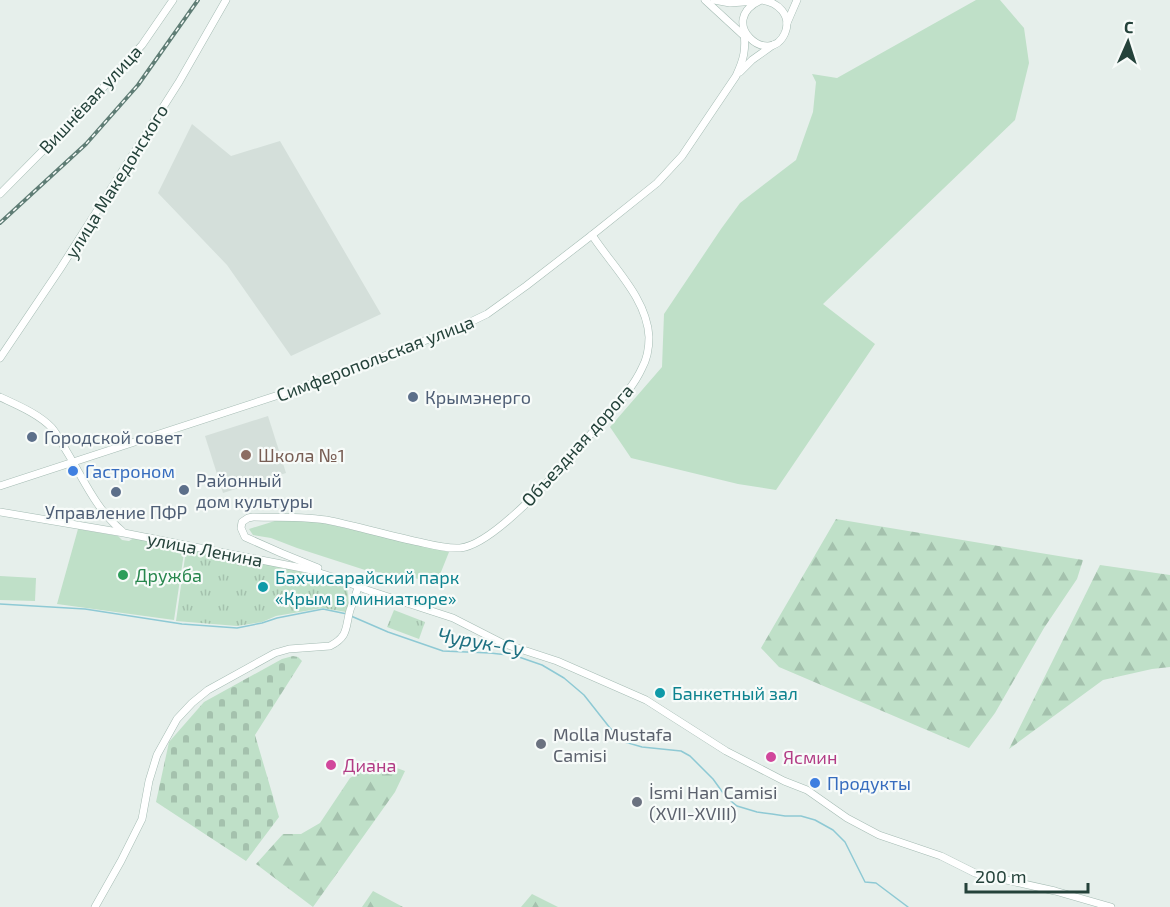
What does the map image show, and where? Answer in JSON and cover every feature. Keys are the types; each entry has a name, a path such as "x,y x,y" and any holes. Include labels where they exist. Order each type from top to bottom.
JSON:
{"main road":[{"name":"Вишнёвая улица","path":"0,193 79,114 142,45 173,0"},
{"name":"улица Македонского","path":"0,358 60,269 179,82 226,0"},
{"path":"705,0 746,35 762,45 773,45 781,38 797,0"},
{"path":"714,0 730,3 769,1 785,14 787,25"},
{"path":"746,35 743,21 753,5 761,0"},
{"name":"Симферопольская улица","path":"736,76 744,57 746,35"},
{"name":"Симферопольская улица","path":"0,486 297,389 458,328 487,314 657,183 682,156 736,76 752,60 773,45"},
{"name":"Объездная дорога","path":"342,580 327,571 281,554 245,537 241,528 242,522 253,517 317,519 448,548 462,548 471,545 500,526 536,494 629,389 642,368 646,356 649,340 648,328 641,304 592,235"},
{"path":"0,398 52,428 99,507 111,523 124,533"},
{"path":"86,526 95,525 100,520 99,507"},
{"name":"улица Ленина","path":"0,512 124,533 307,569 453,618 502,643 558,661 646,700 726,751 818,796 847,818 879,836 941,856 975,873 1092,900 1111,907"},
{"path":"95,907 142,819 149,780 157,755 177,719 208,690 275,653 289,649 330,646 336,643 347,629 358,587"}],"shaded area":[{"path":"192,124 231,156 280,141 381,314 291,356 227,265 158,193"},
{"name":"Школа №1","path":"268,416 286,473 223,493 205,436"}],"green space":[{"path":"976,0 1000,0 1024,28 1029,63 1015,120 823,304 875,344 776,490 738,484 631,458 610,427 662,367 664,314 721,229 740,203 796,160 813,112 816,82 812,74 837,78"},
{"path":"836,519 1083,560 1077,579 1044,628 995,713 969,748 779,667 761,648"},
{"path":"278,520 319,522 449,552 437,582 365,570 271,538 253,535 249,529"},
{"name":"Дружба","path":"78,529 118,536 122,540 129,541 134,538 185,546 174,620 57,604"},
{"name":"Бахчисарайский парк «Крым в миниатюре»","path":"186,550 295,569 328,578 347,588 349,603 346,612 323,608 237,626 176,621"},
{"path":"1100,565 1170,575 1170,667 1103,680 1009,749"},
{"path":"0,576 36,578 35,601 0,600"},
{"path":"394,610 425,622 419,639 387,627"},
{"path":"293,656 302,661 255,735 279,817 246,861 156,802 169,742 204,702 282,659"},
{"path":"375,760 405,771 395,792 313,907 256,864 283,834 301,834 320,823 350,778 370,766"},
{"path":"373,891 403,907 362,907"},
{"path":"532,894 558,907 521,907"}],"waterway":[{"name":"Чурук-Су","path":"0,604 85,609 182,624 237,628 323,609 347,614"},
{"name":"Чурук-Су","path":"351,616 443,651 516,656 542,665 564,678 584,695 610,728 625,742 642,747 681,751 690,756 713,779 726,797 737,806 757,812 801,816 815,820 833,830 845,842 865,882 876,883 908,907"}],"railway":[{"path":"0,223 86,144 138,85 198,0"}],"place":[{"name":"Крымэнерго","path":"413,397"},
{"name":"Городской совет","path":"32,437"},
{"name":"Школа №1","path":"246,455"},
{"name":"Гастроном","path":"73,471"},
{"name":"Районный дом культуры","path":"184,490"},
{"name":"Управление ПФР","path":"116,492"},
{"name":"Дружба","path":"123,575"},
{"name":"Бахчисарайский парк «Крым в миниатюре»","path":"263,587"},
{"name":"Банкетный зал","path":"660,693"},
{"name":"Molla Mustafa Camisi","path":"541,744"},
{"name":"Ясмин","path":"771,757"},
{"name":"Диана","path":"331,765"},
{"name":"Продукты","path":"815,783"},
{"name":"İsmi Han Camisi (XVII-XVIII)","path":"637,802"}]}
